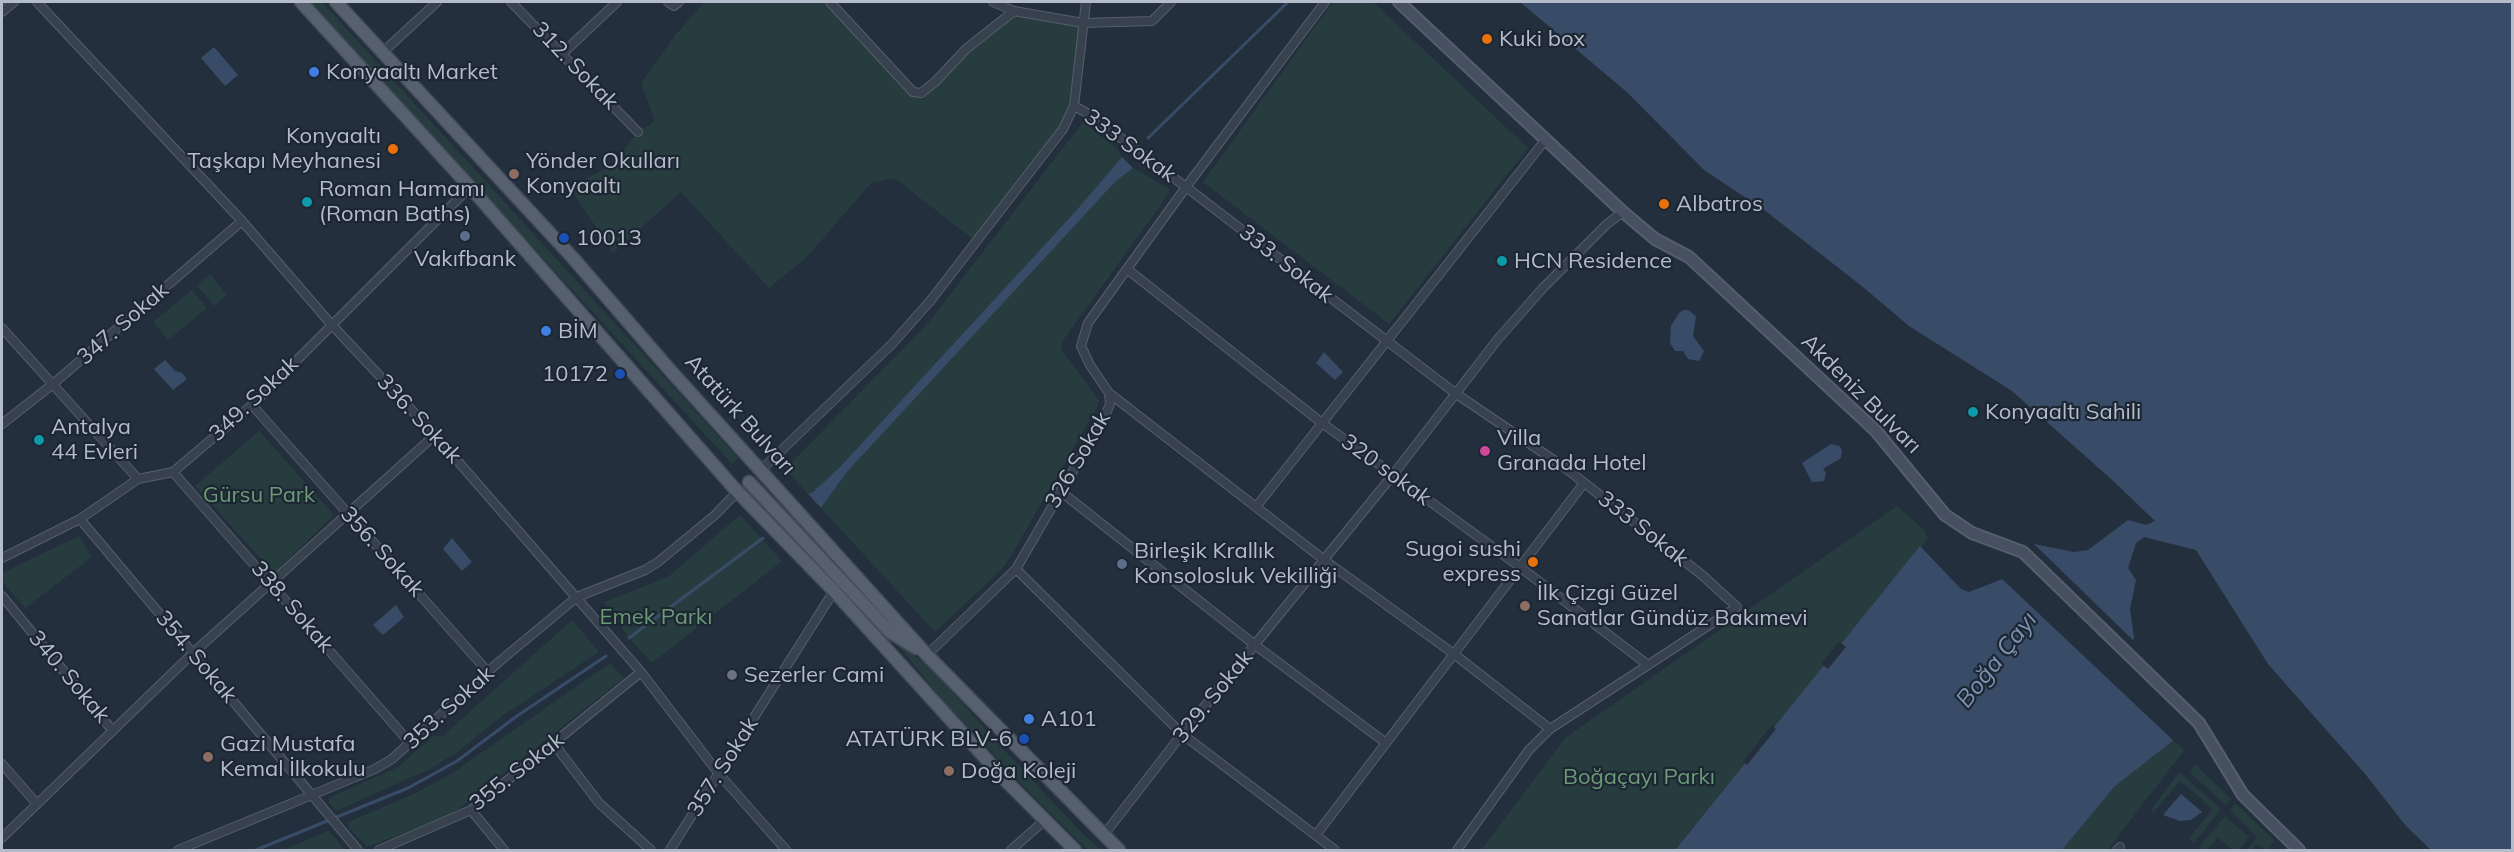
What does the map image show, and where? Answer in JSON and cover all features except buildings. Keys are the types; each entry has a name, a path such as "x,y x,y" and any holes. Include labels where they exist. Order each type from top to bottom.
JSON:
{"main road":[{"path":"301,2 470,187 736,490 834,591 1007,782 1075,850"},
{"name":"Atatürk Bulvarı","path":"336,2 573,258 927,655 1102,836 1119,850"},
{"name":"Akdeniz Bulvarı","path":"1399,2 1623,212 1654,239 1689,257 1876,431 1954,522 1987,540 2023,552 2199,723 2239,789 2299,850"},
{"path":"736,490 759,468"},
{"path":"736,490 749,482 759,468"},
{"path":"749,482 890,632 927,655"}],"street":[{"path":"2,12 14,2"},
{"name":"336. Sokak","path":"37,2 242,220 331,324 435,435 641,672 719,774 786,850"},
{"path":"382,53 437,2"},
{"name":"312. Sokak","path":"511,2 638,132"},
{"path":"563,53 617,2"},
{"path":"830,2 914,92 921,93 935,82 966,49 1014,11"},
{"path":"993,2 1014,11 1083,23 1152,21 1171,2"},
{"path":"759,468 803,432 892,344 931,300 1063,129 1074,106 1086,2"},
{"name":"326 Sokak","path":"927,655 1016,569 1106,414 1110,404 1109,393 1090,365 1081,346 1088,323 1186,187 1325,2"},
{"name":"333 Sokak","path":"1074,106 1089,114 1186,187"},
{"path":"1256,507 1385,340 1546,139"},
{"name":"349. Sokak","path":"2,558 80,519 138,479 173,472 252,405 470,187"},
{"name":"333. Sokak","path":"1186,187 1385,340"},
{"name":"329. Sokak","path":"1102,836 1392,476 1498,339 1542,289 1623,212"},
{"name":"347. Sokak","path":"2,424 53,384 242,220"},
{"name":"320 sokak","path":"1127,269 1322,423 1520,567 1648,665"},
{"path":"2,328 138,479"},
{"name":"333 Sokak","path":"1385,340 1455,393 1584,483 1702,575 1737,608 1550,729 1529,750 1457,850"},
{"path":"1109,393 1323,559 1454,654 1550,729"},
{"name":"356. Sokak","path":"252,405 488,672"},
{"path":"2,838 193,654 435,435"},
{"name":"338. Sokak","path":"173,472 410,743"},
{"path":"1316,835 1584,483"},
{"name":"353. Sokak","path":"177,850 375,769 392,759 488,672 577,597 645,570 698,529 736,490"},
{"path":"1060,491 1255,645 1386,743"},
{"name":"354. Sokak","path":"80,519 358,850"},
{"path":"1016,569 1182,734 1335,850"},
{"name":"357. Sokak","path":"670,850 834,591"},
{"name":"340. Sokak","path":"2,596 113,731"},
{"name":"355. Sokak","path":"379,850 471,810 641,672"},
{"path":"554,744 599,803 651,850"},
{"path":"2,764 37,804"},
{"path":"471,810 504,850"},
{"path":"1011,850 1045,820"}],"green space":[{"path":"308,2 322,2 738,458 732,464"},
{"path":"705,2 830,2 913,92 921,93 1014,11 1083,23 1074,106 977,242 894,178 871,183 807,257 769,288 681,192 613,253 572,191 587,178 608,168 638,132 655,121 641,83 676,34"},
{"path":"1333,2 1373,2 1528,148 1389,324 1203,182"},
{"path":"1083,122 1117,149 1122,157 1074,213 840,467 808,494 785,469 928,323"},
{"path":"1133,168 1169,189 1169,193 1062,342 1061,349 1099,400 1096,409 1009,559 1001,570 935,632 821,508 846,473 1116,181"},
{"path":"210,274 227,295 214,306 197,285"},
{"path":"192,290 207,308 168,340 153,322"},
{"name":"Gürsu Park","path":"259,431 334,515 274,573 195,486"},
{"name":"Boğaçayı Parkı","path":"1897,506 1924,530 1928,538 1674,850 1481,850 1565,738"},
{"name":"Emek Parkı","path":"740,515 782,561 652,663 629,638 604,602 668,577"},
{"path":"79,536 92,557 25,608 2,581 2,573"},
{"path":"572,620 599,652 499,718 459,751 430,769 336,811 329,803 329,798 398,767 433,736 443,736"},
{"path":"897,644 931,667 988,733 1081,832 1101,850 1088,850 1038,801 945,703"},
{"path":"610,663 624,678 448,817 367,847 349,828 348,822 416,793 451,774"},
{"path":"2174,740 2184,750 2108,850 2062,850 2114,787"},
{"path":"2195,764 2231,799 2226,805 2190,773"},
{"path":"2179,772 2221,809 2194,843 2189,838 2213,809 2180,781 2153,813 2151,810"},
{"path":"2235,803 2275,841 2266,850 2256,844 2251,850 2247,850 2257,837 2230,810"},
{"path":"2225,816 2249,837 2239,850 2233,850 2218,838 2207,850 2203,850 2199,847"},
{"path":"329,831 345,850 282,850"}],"water":[{"name":"Boğa Çayı","path":"1520,2 2512,2 2512,850 2431,850 2406,826 2366,775 2268,664 2196,550 2144,537 2136,543 2128,568 2136,580 2130,609 2134,638 2111,680 2174,740 2114,787 2062,850 1675,850 1920,546 1961,589 1969,592 2002,579 2034,544 2074,552 2088,550 2128,520 2146,525 2155,521 2012,391 1909,326 1763,209 1704,170 1628,93"},
{"path":"214,47 238,75 225,86 201,58"},
{"path":"1122,157 1133,168 1116,181 846,473 821,508 808,494 840,467 1074,213"},
{"path":"1684,310 1696,316 1693,336 1704,351 1699,361 1688,359 1683,351 1675,351 1670,343 1671,326 1679,313"},
{"path":"1324,352 1343,372 1335,380 1316,363"},
{"path":"165,360 187,379 173,390 154,369"},
{"path":"1831,444 1839,446 1842,450 1841,458 1823,469 1826,473 1824,481 1812,482 1802,463"},
{"path":"452,538 472,562 462,571 443,549"},
{"path":"396,605 404,617 383,635 373,625"},
{"path":"2181,794 2202,812 2191,820 2180,821 2163,815"}],"pier":[{"path":"2034,541 2034,544 2135,642 2115,680 2176,738 2176,743 2002,579 1976,589 1974,587 2000,577"},
{"path":"1839,641 1846,647 1828,669 1821,664"},
{"path":"1772,725 1776,729 1747,765 1743,761"}],"waterway":[{"path":"1148,138 1288,2"},
{"path":"629,638 763,538"},
{"path":"256,850 408,788 457,761 517,716 606,656"}],"place":[{"name":"Kuki box","path":"1487,39"},
{"name":"Konyaaltı Market","path":"314,72"},
{"name":"Konyaaltı Taşkapı Meyhanesi","path":"393,149"},
{"name":"Yönder Okulları Konyaaltı","path":"514,174"},
{"name":"Roman Hamamı (Roman Baths)","path":"307,202"},
{"name":"Albatros","path":"1664,204"},
{"name":"Vakıfbank","path":"465,236"},
{"name":"10013","path":"564,238"},
{"name":"HCN Residence","path":"1502,261"},
{"name":"BİM","path":"546,331"},
{"name":"10172","path":"620,374"},
{"name":"Konyaaltı Sahili","path":"1973,412"},
{"name":"Antalya 44 Evleri","path":"39,440"},
{"name":"Villa Granada Hotel","path":"1485,451"},
{"name":"Sugoi sushi express","path":"1533,562"},
{"name":"Birleşik Krallık Konsolosluk Vekilliği","path":"1122,564"},
{"name":"İlk Çizgi Güzel Sanatlar Gündüz Bakımevi","path":"1525,606"},
{"name":"Sezerler Cami","path":"732,675"},
{"name":"A101","path":"1029,719"},
{"name":"ATATÜRK BLV-6","path":"1024,739"},
{"name":"Gazi Mustafa Kemal İlkokulu","path":"208,757"},
{"name":"Doğa Koleji","path":"949,771"}]}
